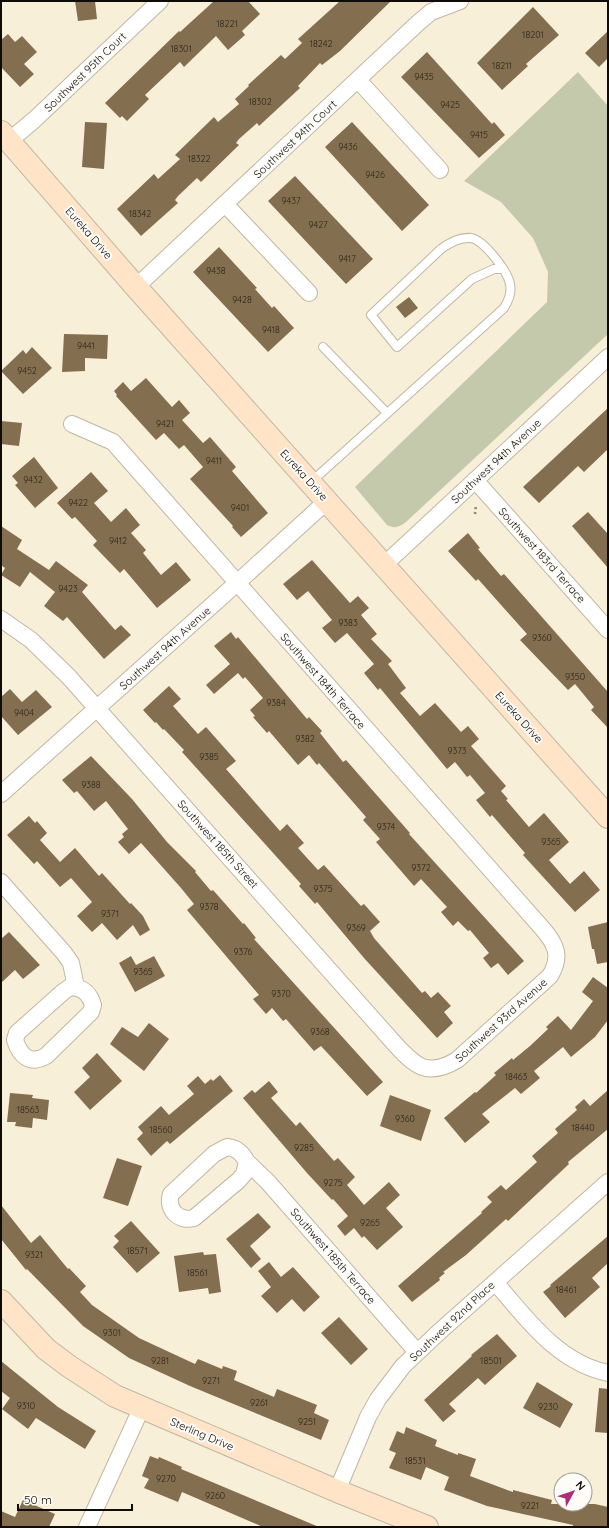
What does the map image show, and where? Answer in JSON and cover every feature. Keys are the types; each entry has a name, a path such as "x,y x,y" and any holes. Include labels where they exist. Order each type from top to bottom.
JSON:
{"main road":[{"name":"Eureka Drive","path":"4,138 608,817"},
{"name":"Sterling Drive","path":"1,1301 36,1339 70,1368 115,1396 141,1409 426,1527"}],"street":[{"name":"Southwest 95th Court","path":"4,138 34,120 160,1"},
{"name":"Southwest 94th Court","path":"136,287 431,12 460,1"},
{"path":"358,80 440,170"},
{"path":"225,204 309,293"},
{"name":"Southwest 94th Avenue","path":"384,565 608,357"},
{"name":"Southwest 184th Terrace","path":"72,424 113,442 542,928 554,943 556,956"},
{"name":"Southwest 183rd Terrace","path":"475,480 608,630"},
{"name":"Southwest 94th Avenue","path":"1,794 327,501"},
{"name":"Southwest 185th Street","path":"1,619 44,652 97,708 408,1058 416,1065 432,1070"},
{"path":"1,882 64,953 71,963 76,987"},
{"name":"Southwest 93rd Avenue","path":"432,1070 448,1066 457,1060 545,982 553,971 556,956"},
{"path":"70,987 76,987 83,989 91,999 93,1005 91,1012 46,1056 40,1059 30,1060 23,1056 15,1040 17,1033 63,992 70,987"},
{"path":"227,1147 237,1149 247,1162 247,1169 239,1180 194,1218 183,1219 173,1211 170,1205 171,1194 214,1154 227,1147"},
{"name":"Southwest 185th Terrace","path":"247,1162 267,1182 418,1352"},
{"name":"Southwest 92nd Place","path":"337,1491 368,1417 378,1399 403,1366 494,1282 608,1182"},
{"path":"494,1282 556,1348 585,1366 608,1373"},
{"path":"87,1527 141,1409"}],"lane":[{"path":"311,482 504,308 509,301 511,292 510,283 502,269 486,246 472,238 452,241 371,315 397,347 472,279 494,269 502,269"},
{"path":"323,347 387,413"}],"path":[{"path":"475,514 476,505"}],"green space":[{"path":"578,72 608,106 608,334 406,522 397,527 387,525 355,487 547,302 548,272 533,238 501,202 464,181"}],"building":[{"path":"75,1 95,1 97,19 78,21"},
{"path":"214,1 248,1 260,14 242,31 245,35 228,50 216,36 184,67 180,62 145,95 149,99 127,121 122,116 120,118 105,103 179,31 180,32"},
{"path":"340,1 391,1 340,51 322,65 320,63 298,86 300,88 259,126 257,123 239,139 236,143 239,145 201,182 197,178 178,196 175,200 178,203 141,236 117,209 154,174 158,179 180,159 175,155 214,117 218,122 239,104 235,99 249,86 248,85 281,55 285,59 302,43 298,39"},
{"path":"533,7 559,35 526,64 528,66 502,90 477,63"},
{"path":"608,31 608,58 599,67 585,53"},
{"path":"8,34 15,42 22,36 37,52 24,64 34,74 20,87 1,67 1,40"},
{"path":"427,52 492,124 494,122 505,135 479,158 401,77"},
{"path":"85,122 107,123 104,169 82,167"},
{"path":"352,122 429,205 402,231 325,147"},
{"path":"295,176 373,259 346,284 268,201"},
{"path":"219,247 257,288 255,289 272,308 274,306 294,328 268,352 193,272"},
{"path":"409,297 418,308 405,318 396,307"},
{"path":"64,334 108,335 107,359 85,358 85,371 62,372"},
{"path":"32,347 52,368 23,394 1,371 23,350 26,354"},
{"path":"146,378 172,407 179,400 190,413 182,420 203,443 210,437 236,467 232,471 268,513 241,537 232,527 233,526 190,479 203,467 184,445 179,449 164,433 156,440 116,396 117,395 114,391 123,382 131,391"},
{"path":"608,408 608,449 584,472 578,466 539,503 523,487"},
{"path":"1,421 22,423 19,446 1,444"},
{"path":"34,457 58,488 35,508 15,485 18,483 12,476"},
{"path":"91,472 108,491 94,503 111,522 126,508 140,525 131,533 146,550 143,553 161,575 176,562 191,580 157,608 124,569 120,573 93,545 97,541 75,517 72,519 57,503"},
{"path":"588,512 608,534 608,568 572,526"},
{"path":"1,526 22,540 17,549 49,570 56,561 88,585 82,592 115,630 121,625 131,635 104,659 67,617 63,621 44,606 55,592 30,572 20,587 1,575 5,568 1,565"},
{"path":"468,533 480,548 478,549 501,576 504,574 608,692 608,728 591,710 594,707 575,684 568,690 520,640 527,634 478,579 476,581 448,551"},
{"path":"312,560 350,603 358,596 369,608 361,615 377,634 371,639 392,661 388,664 406,688 400,693 420,716 435,703 461,732 468,726 479,739 471,746 506,786 501,791 508,799 506,800 529,827 544,813 569,842 549,860 570,884 584,871 600,890 575,912 523,855 525,853 492,815 490,817 476,800 485,793 470,775 467,777 455,762 447,769 380,688 378,690 364,673 374,664 347,633 335,643 322,628 332,620 308,591 297,600 283,584"},
{"path":"231,632 236,639 238,637 307,719 309,717 322,731 320,733 343,762 346,760 410,833 409,834 524,961 508,975 498,963 491,968 483,958 489,953 470,930 468,931 458,921 453,926 441,912 447,907 421,879 414,886 376,842 380,839 363,820 366,817 319,763 317,765 309,755 298,765 269,731 267,733 253,717 255,716 250,710 263,698 245,677 243,679 238,673 214,694 206,685 230,664 214,646"},
{"path":"169,686 181,699 173,706 198,734 206,727 236,761 226,769 280,831 287,824 304,843 298,848 318,870 324,865 361,906 364,904 380,922 370,931 374,938 422,993 425,991 431,998 438,992 451,1006 444,1012 453,1023 437,1038 364,958 317,902 315,904 299,886 301,884 182,752 184,750 143,710"},
{"path":"10,689 22,702 36,690 52,707 18,735 1,716 1,697"},
{"path":"91,756 132,799 167,842 196,871 195,872 211,891 213,890 243,924 244,923 256,938 254,939 383,1082 367,1096 321,1046 314,1051 286,1019 283,1021 272,1008 266,1014 253,999 259,995 187,910 194,904 181,888 141,843 129,854 118,842 124,837 122,834 128,829 106,801 94,811 77,791 74,793 62,780"},
{"path":"29,816 35,823 37,821 47,833 40,840 60,862 75,848 99,876 102,873 143,916 150,930 140,936 133,925 117,940 102,923 92,932 77,916 92,902 71,878 60,887 37,861 34,864 7,835"},
{"path":"608,922 608,962 597,964 594,949 592,949 588,927"},
{"path":"9,932 40,965 23,979 15,970 1,983 1,939"},
{"path":"131,956 136,965 154,956 165,976 135,992 119,963"},
{"path":"593,977 608,988 608,1020 595,1037 571,1057 563,1047 534,1071 540,1078 521,1094 515,1088 482,1114 490,1122 465,1143 444,1118 496,1075 494,1073 512,1058 513,1060 530,1046 548,1029 546,1027 558,1016 571,1030 593,1001 582,992"},
{"path":"149,1023 169,1039 144,1071 110,1044 122,1027 138,1037"},
{"path":"97,1053 122,1081 90,1110 74,1092 90,1077 82,1068"},
{"path":"220,1075 233,1091 170,1144 167,1141 151,1156 137,1139 143,1133 138,1127 161,1106 169,1115 194,1094 187,1086 198,1076 205,1084 211,1079 213,1081"},
{"path":"269,1081 278,1092 271,1098 296,1126 300,1122 334,1161 338,1158 355,1177 347,1185 364,1205 389,1182 400,1195 386,1208 403,1227 377,1250 364,1236 362,1238 354,1228 345,1236 337,1226 348,1216 307,1173 243,1098 252,1090 255,1093"},
{"path":"608,1090 608,1129 568,1162 569,1164 508,1221 506,1219 466,1255 443,1272 445,1273 439,1278 440,1280 412,1302 398,1286 482,1213 481,1212 492,1202 487,1197 501,1185 506,1190 537,1162 532,1156 558,1133 555,1129 577,1110 575,1107 584,1099 590,1106"},
{"path":"10,1093 33,1095 32,1098 49,1100 47,1120 33,1118 32,1128 15,1126 16,1122 7,1122"},
{"path":"390,1095 431,1110 421,1141 380,1126"},
{"path":"117,1158 142,1166 128,1206 103,1198"},
{"path":"1,1205 31,1243 40,1235 68,1269 69,1268 86,1286 80,1292 92,1305 139,1338 195,1364 198,1359 222,1369 223,1366 237,1371 234,1380 274,1397 277,1389 317,1405 314,1413 329,1420 321,1440 190,1386 129,1358 83,1326 27,1269 26,1270 1,1239"},
{"path":"258,1213 271,1227 250,1246 261,1259 251,1268 226,1239"},
{"path":"131,1221 160,1253 137,1273 113,1247 119,1241 114,1236"},
{"path":"608,1236 608,1263 592,1278 600,1287 565,1318 543,1292"},
{"path":"203,1252 204,1255 216,1254 221,1292 209,1294 208,1288 179,1292 174,1256"},
{"path":"269,1262 281,1277 293,1267 320,1297 304,1312 292,1299 277,1313 261,1296 271,1287 258,1271"},
{"path":"339,1317 368,1349 351,1365 321,1333"},
{"path":"497,1334 517,1356 485,1385 478,1378 449,1404 456,1411 443,1422 424,1400 472,1356 471,1355"},
{"path":"1,1361 58,1407 96,1431 85,1449 36,1418 28,1429 2,1409 10,1398 1,1391"},
{"path":"537,1382 573,1404 560,1428 523,1408"},
{"path":"599,1388 608,1389 608,1433 595,1432"},
{"path":"406,1427 437,1440 435,1446 458,1455 458,1453 476,1459 470,1476 513,1492 513,1490 552,1500 551,1504 553,1504 553,1512 593,1512 593,1504 608,1507 607,1527 573,1527 573,1525 487,1506 444,1490 449,1477 426,1467 421,1480 389,1468 396,1453 389,1450 397,1431 404,1434"},
{"path":"150,1456 158,1459 159,1457 182,1467 181,1469 319,1527 263,1527 182,1492 178,1502 144,1488 149,1479 142,1476"},
{"path":"23,1500 55,1514 49,1527 1,1527 1,1511 15,1517"}]}
